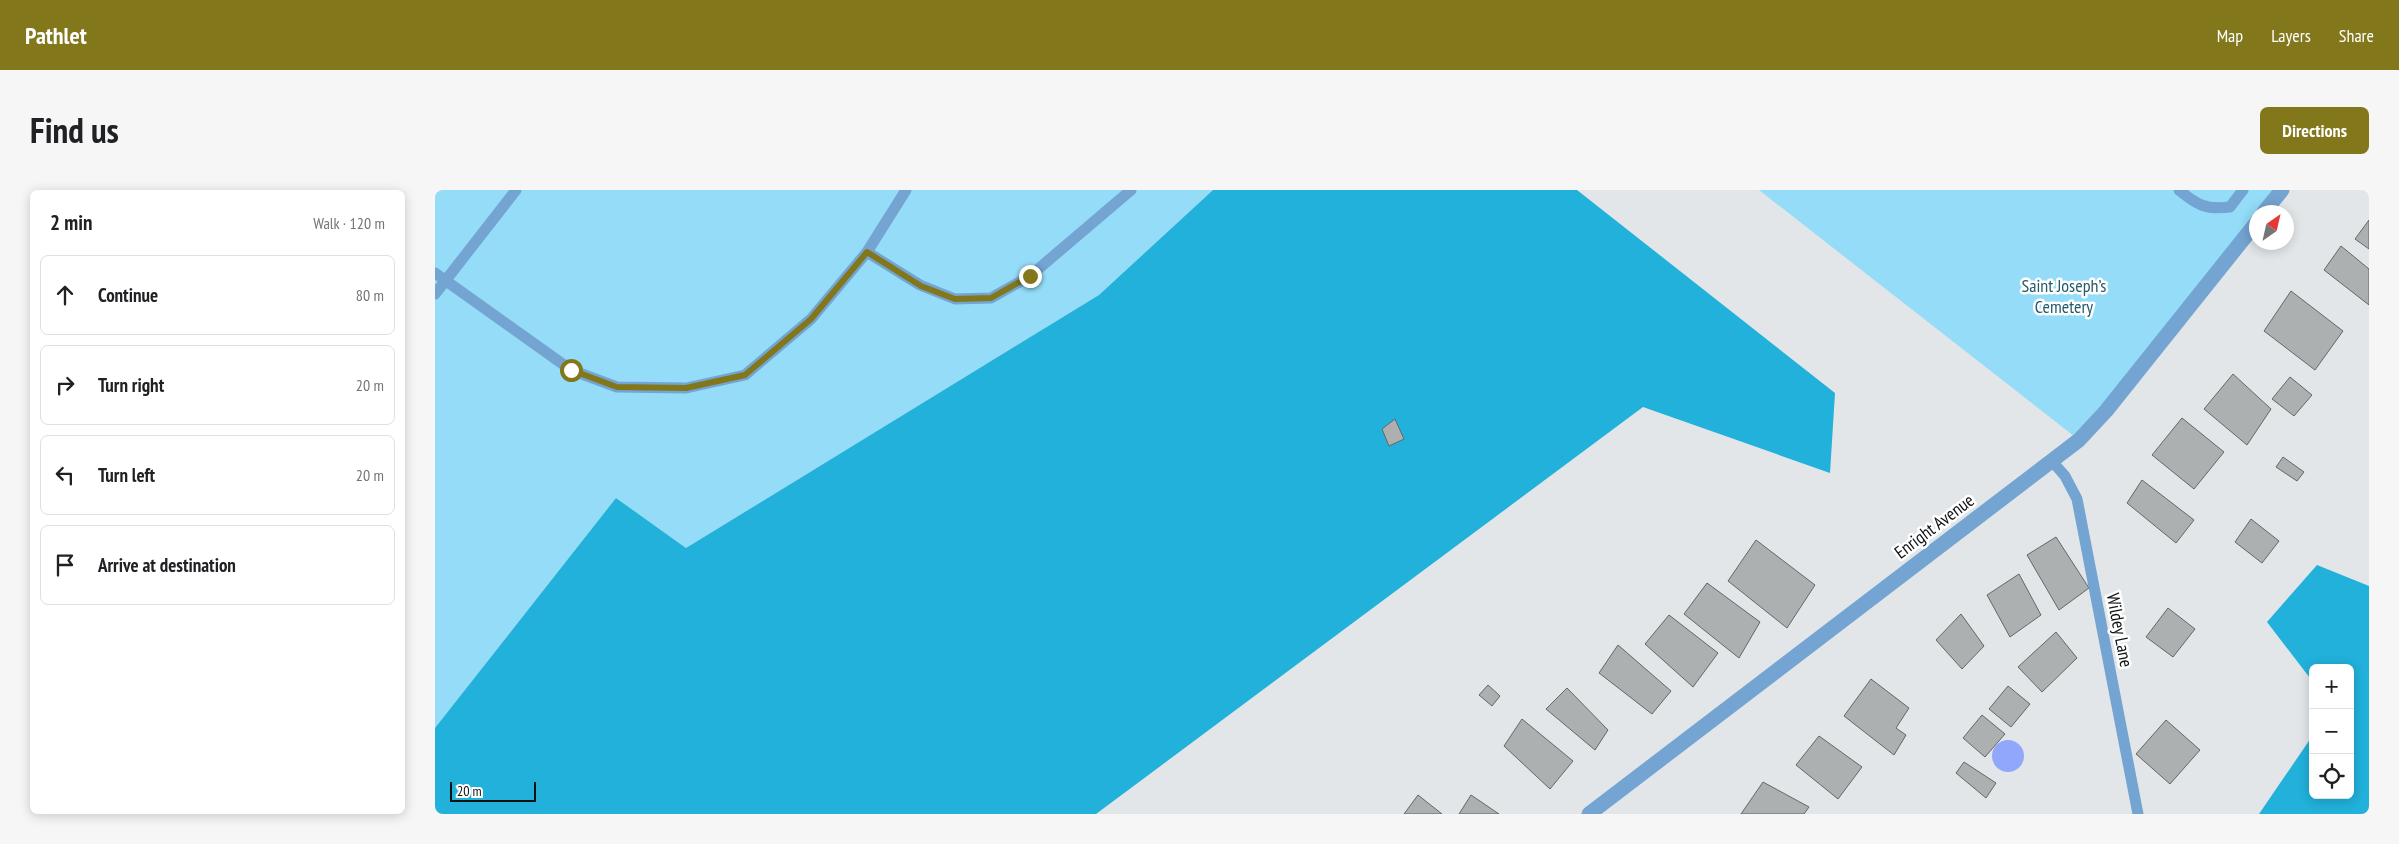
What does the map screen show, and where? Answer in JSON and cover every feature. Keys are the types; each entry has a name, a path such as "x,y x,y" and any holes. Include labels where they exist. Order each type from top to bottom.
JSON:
{"street":[{"path":"2270,205 2282,190"},
{"name":"Enright Avenue","path":"1589,814 2079,440 2106,411 2249,232"}],"lane":[{"path":"435,294 516,190"},
{"path":"435,273 571,370 617,387 686,388 745,375 811,319 867,252 906,190"},
{"path":"867,252 921,286 955,299 991,298 1030,276 1131,190"},
{"path":"2179,190 2193,201 2211,209 2230,207 2243,190"},
{"name":"Wildey Lane","path":"2051,460 2065,476 2077,499 2138,814"}],"green space":[{"path":"435,190 1213,190 1099,295 686,548 616,498 435,728"},
{"name":"Saint Joseph’s Cemetery","path":"1759,190 2282,190 2270,205 2249,205 2249,231 2079,440"}],"shaded area":[{"path":"1213,190 1577,190 1835,393 1830,473 1643,407 1096,814 435,814 435,728 616,498 686,548 1099,295"},
{"path":"2317,565 2369,586 2369,814 2259,814 2309,741 2309,799 2354,799 2354,664 2309,664 2309,677 2267,622"},
{"path":"2008,740 2019,745 2024,756 2019,767 2008,772 1997,767 1992,756 1997,745"}],"building":[{"path":"2369,220 2369,249 2355,239"},
{"path":"2341,246 2369,269 2369,305 2324,270"},
{"path":"2291,291 2343,331 2315,370 2264,331"},
{"path":"2233,374 2271,409 2247,445 2204,409"},
{"path":"2290,377 2312,395 2294,416 2272,399"},
{"path":"2182,418 2224,452 2194,489 2152,455"},
{"path":"1395,419 1404,439 1389,446 1382,429"},
{"path":"2283,457 2304,472 2297,481 2276,467"},
{"path":"2142,480 2194,520 2176,543 2127,503"},
{"path":"2251,519 2279,541 2262,563 2235,542"},
{"path":"2056,537 2089,588 2059,610 2027,555"},
{"path":"1756,540 1815,585 1787,628 1728,581"},
{"path":"2019,574 2041,615 2010,637 1987,595"},
{"path":"1707,583 1760,622 1739,658 1684,614"},
{"path":"2168,608 2195,629 2173,657 2146,637"},
{"path":"1961,614 1984,646 1962,669 1936,640"},
{"path":"1669,615 1718,653 1693,687 1645,644"},
{"path":"2056,632 2077,658 2042,692 2018,667"},
{"path":"1618,645 1671,691 1652,714 1599,673"},
{"path":"1871,679 1909,708 1896,728 1906,735 1894,755 1844,716"},
{"path":"1488,685 1500,696 1492,706 1479,695"},
{"path":"2008,686 2030,704 2011,727 1989,709"},
{"path":"1567,688 1608,730 1595,750 1546,709"},
{"path":"1982,715 2005,734 1985,757 1963,738"},
{"path":"1522,719 1573,761 1550,789 1504,746"},
{"path":"2166,720 2200,750 2170,784 2136,754"},
{"path":"1819,736 1862,767 1838,799 1796,765"},
{"path":"1964,762 1996,783 1986,798 1956,773"},
{"path":"1763,782 1809,807 1804,814 1741,814"},
{"path":"1418,795 1442,814 1404,814"},
{"path":"1471,795 1499,814 1459,814"}],"route":[{"path":"571,370 617,387 686,388 745,375 811,319 867,252 921,286 955,299 991,298 1030,276"}]}
